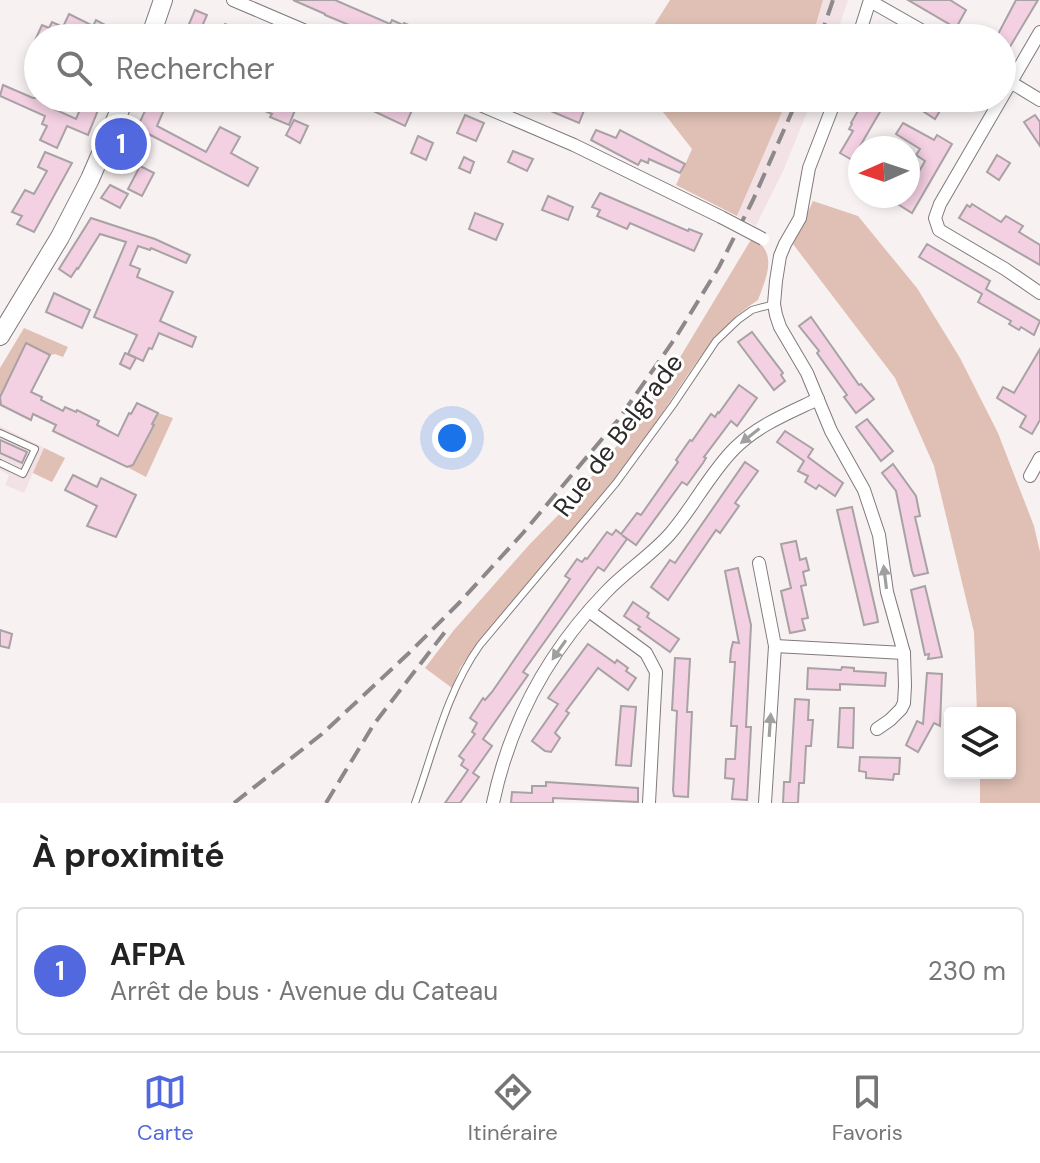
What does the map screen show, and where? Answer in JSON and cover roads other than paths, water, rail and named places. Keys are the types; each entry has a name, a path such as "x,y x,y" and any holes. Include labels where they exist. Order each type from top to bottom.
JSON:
{"main road":[{"path":"155,24 163,0"},
{"path":"0,336 55,246 95,169 119,112"},
{"path":"0,316 39,253 68,219"}],"street":[{"path":"233,0 289,24"},
{"path":"862,24 870,0 911,24"},
{"path":"1016,67 1040,32"},
{"path":"1016,85 1040,100"},
{"path":"497,112 574,145 783,249"},
{"path":"831,112 809,168 800,218 783,249 774,304 780,327 807,373 835,441 859,481 872,512 881,547 887,592 904,653 905,686 904,703 896,715 877,729"},
{"path":"990,112 940,204 935,223 939,230 1040,293"},
{"path":"493,803 509,745 528,701 558,650 589,611 615,583 668,536 741,442 762,427 818,399"},
{"path":"1030,476 1040,458"},
{"path":"759,563 775,646 765,803"},
{"path":"589,611 646,653 656,672 649,803"},
{"path":"775,646 904,653"}],"lane":[{"name":"Rue de Belgrade","path":"415,803 454,693 480,645 616,483 716,341 752,310 774,304"},
{"path":"0,433 35,449 23,474 0,463"}],"railway":[{"path":"825,24 833,0"},
{"path":"234,803 322,734 409,653 523,533 618,420 676,337 719,267 792,112"},
{"path":"326,803 374,724 448,628"}],"place":[{"name":"AFPA","path":"121,144"}]}
